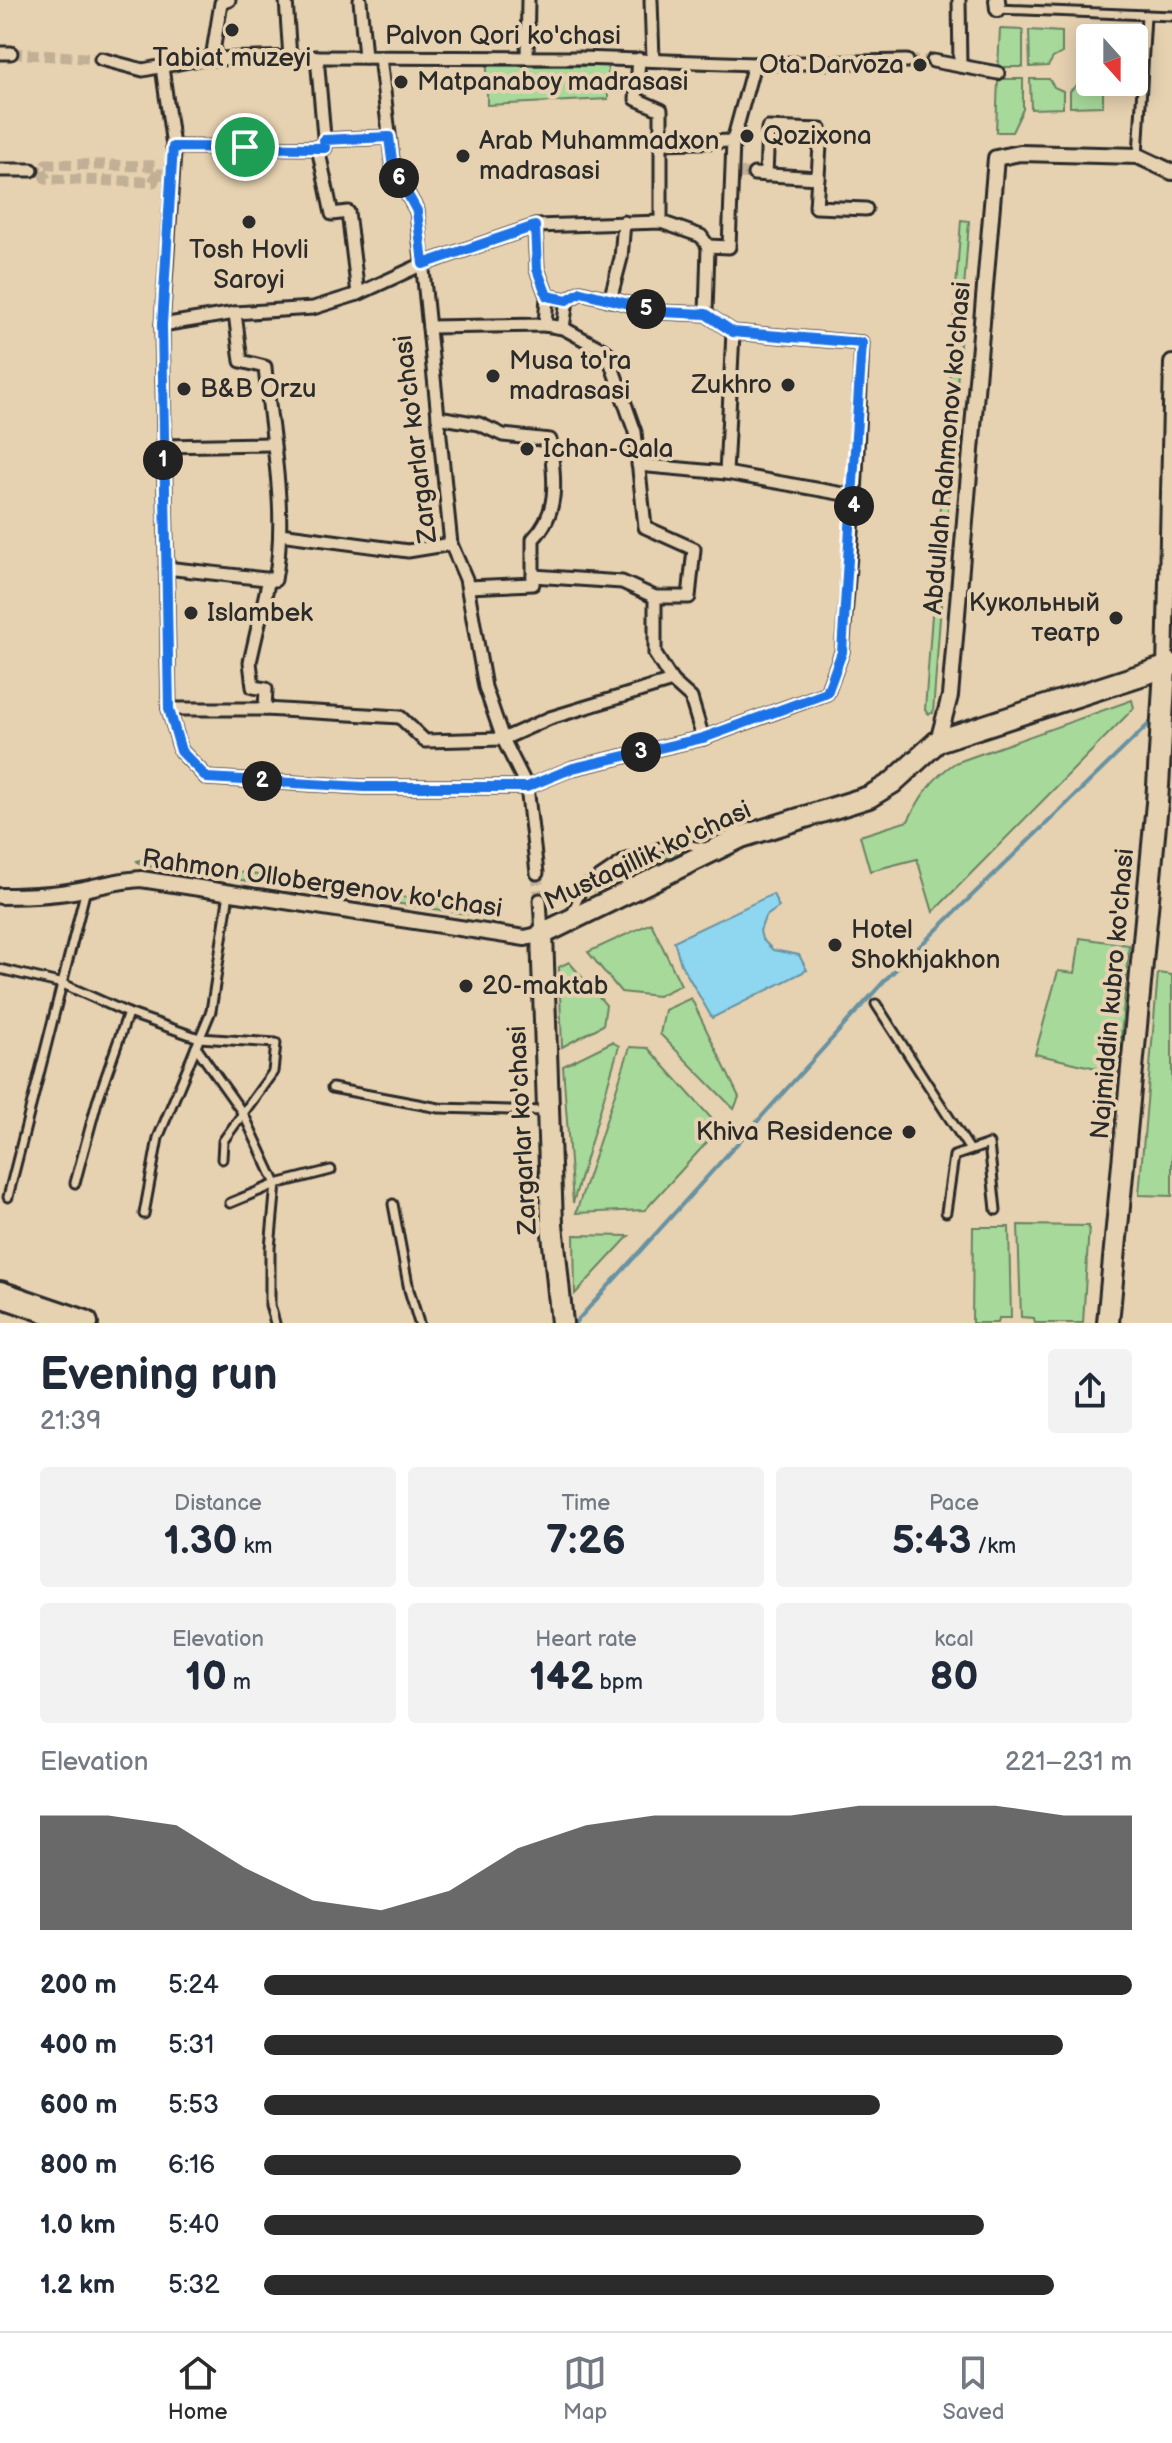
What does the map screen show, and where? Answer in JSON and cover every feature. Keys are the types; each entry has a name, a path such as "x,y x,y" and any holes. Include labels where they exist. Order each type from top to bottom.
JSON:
{"main road":[{"name":"Mustaqillik ko'chasi","path":"542,934 569,918 741,837 869,797 892,783 938,741 1168,667"},
{"name":"Najmiddin kubro ko'chasi","path":"1108,1323 1168,667"},
{"name":"Zargarlar ko'chasi","path":"542,934 552,1224 562,1323"},
{"path":"0,1294 85,1323"}],"street":[{"path":"212,58 221,3 229,0"},
{"path":"286,0 290,58"},
{"path":"360,0 365,57"},
{"path":"527,57 528,0"},
{"path":"651,0 653,59"},
{"path":"959,0 960,66"},
{"path":"317,57 321,144 332,214 348,212 358,294"},
{"name":"Zargarlar ko'chasi","path":"380,57 393,168 417,211 451,544 468,587 485,687 503,739 527,787 537,873"},
{"name":"Palvon Qori ko'chasi","path":"101,59 143,70 212,58 527,57 754,64 907,61"},
{"path":"639,59 636,99 661,110 661,222"},
{"path":"933,61 998,73"},
{"path":"708,246 729,247 736,172 733,141 754,64"},
{"path":"162,67 173,147 162,325 169,709 181,751 207,778 364,787 527,787 573,768 703,738 827,693 842,652 855,496 862,343 733,332 706,314 660,312 581,292 567,300 547,296"},
{"path":"818,178 760,174 768,128 821,130 818,178 816,207 866,209"},
{"path":"173,147 321,144 389,137"},
{"path":"661,143 733,141"},
{"name":"Abdullah Rahmonov ko'chasi","path":"938,741 950,696 996,158 1020,153 1138,156"},
{"path":"1138,156 1171,173"},
{"path":"0,170 32,170"},
{"path":"162,325 235,313 313,308 358,294 423,264 535,226 624,222 661,222 701,236 708,246 706,314"},
{"path":"610,300 621,258 624,222"},
{"path":"535,226 537,269 547,296 545,325"},
{"path":"563,328 567,300"},
{"path":"166,568 275,580 280,534 265,367 241,361 235,313"},
{"path":"429,327 545,325 563,328 607,352 635,432 645,527 694,549 689,597 655,597 622,582 533,576"},
{"path":"726,473 733,332"},
{"path":"1168,667 1172,363"},
{"path":"438,417 479,424 503,435 550,440 556,491 543,529 533,539 533,584 468,587"},
{"path":"163,446 271,444"},
{"path":"638,465 726,473 855,496"},
{"path":"280,534 408,551 451,544"},
{"path":"265,709 266,689 253,687 250,662 269,579"},
{"path":"655,597 655,654 672,681 691,698 703,738"},
{"path":"169,709 265,709 400,717 425,741 503,739 550,718 672,681"},
{"name":"Rahmon Ollobergenov ko'chasi","path":"0,896 86,889 113,880 141,879 230,890 525,938 542,934"},
{"path":"540,900 542,934"}],"lane":[{"path":"997,5 1172,16"},
{"path":"1138,156 1146,15"},
{"path":"569,918 584,886 624,859 672,843 715,849"},
{"path":"8,1197 86,889"},
{"path":"144,1214 158,1138 211,1011 230,890"},
{"path":"0,969 63,984 198,1043 276,1043 273,1072 223,1141 222,1159"},
{"path":"876,1004 970,1150"},
{"path":"75,1183 97,1102 128,1013"},
{"path":"198,1043 244,1115 276,1184 270,1248 270,1305 275,1323"},
{"path":"332,1088 439,1108 547,1111"},
{"path":"946,1212 954,1156 989,1144 996,1210"},
{"path":"230,1203 276,1184 331,1170"},
{"path":"393,1204 409,1290 419,1323"}],"green space":[{"path":"1000,29 1023,30 1023,67 998,67"},
{"path":"1029,30 1062,32 1062,53 1053,58 1048,66 1030,67"},
{"path":"487,66 608,66 608,99 487,105"},
{"path":"998,79 1023,79 1023,109 1012,132 996,132"},
{"path":"1030,79 1049,79 1054,87 1063,91 1063,108 1031,109"},
{"path":"1076,86 1076,96 1103,96 1103,106 1070,107 1070,91"},
{"path":"961,220 969,221 933,713 929,714 925,710"},
{"path":"1132,700 1134,708 933,912 917,859 870,871 860,836 908,821 927,789 955,763"},
{"path":"670,850 683,851 584,895 591,885"},
{"path":"146,858 468,907 468,914 141,865 137,861"},
{"path":"651,923 681,985 658,996 621,992 588,952"},
{"path":"1080,938 1129,945 1118,1073 1035,1054 1058,971 1075,973"},
{"path":"569,962 606,1005 603,1025 562,1047 559,967"},
{"path":"1158,973 1172,975 1172,1196 1139,1195"},
{"path":"691,998 739,1097 734,1109 660,1034 665,1010"},
{"path":"612,1042 619,1046 573,1203 563,1066"},
{"path":"630,1047 648,1048 720,1128 645,1210 576,1213"},
{"path":"1018,1225 1089,1226 1083,1323 1035,1323 1034,1318 1021,1317"},
{"path":"973,1227 1009,1227 1011,1318 999,1318 998,1323 972,1323"},
{"path":"574,1235 629,1236 575,1294"}],"water":[{"path":"773,894 779,907 765,917 760,931 762,939 773,950 799,955 807,970 712,1018 681,964 674,941"}],"waterway":[{"path":"575,1323 886,979 1154,719"}],"tunnel":[{"path":"11,53 101,59"},
{"path":"907,61 933,61"},
{"path":"32,170 42,171 46,164 155,166 157,174 167,174"},
{"path":"42,171 46,179 153,182 157,174"},
{"path":"740,173 754,174"},
{"path":"537,873 540,900"}],"place":[{"name":"Tabiat muzeyi","path":"232,30"},
{"name":"Ota Darvoza","path":"920,65"},
{"name":"Matpanaboy madrasasi","path":"401,82"},
{"name":"Qozixona","path":"747,136"},
{"name":"Arab Muhammadxon madrasasi","path":"463,156"},
{"name":"Tosh Hovli Saroyi","path":"249,222"},
{"name":"Musa to'ra madrasasi","path":"493,376"},
{"name":"Zukhro","path":"788,385"},
{"name":"B&B Orzu","path":"184,389"},
{"name":"Ichan-Qala","path":"527,449"},
{"name":"Islambek","path":"191,613"},
{"name":"Кукольный театр","path":"1116,618"},
{"name":"Hotel Shokhjakhon","path":"835,945"},
{"name":"20-maktab","path":"466,986"},
{"name":"Khiva Residence","path":"909,1132"}],"route":[{"path":"389,137 393,168 417,211 423,264 535,226 537,269 547,296 567,300 581,292 660,312 706,314 733,332 862,343 851,562 842,652 827,693 703,738 573,768 527,787 364,787 207,778 181,751 169,709 162,325 173,147 245,147 325,148 324,140 389,137"}]}
